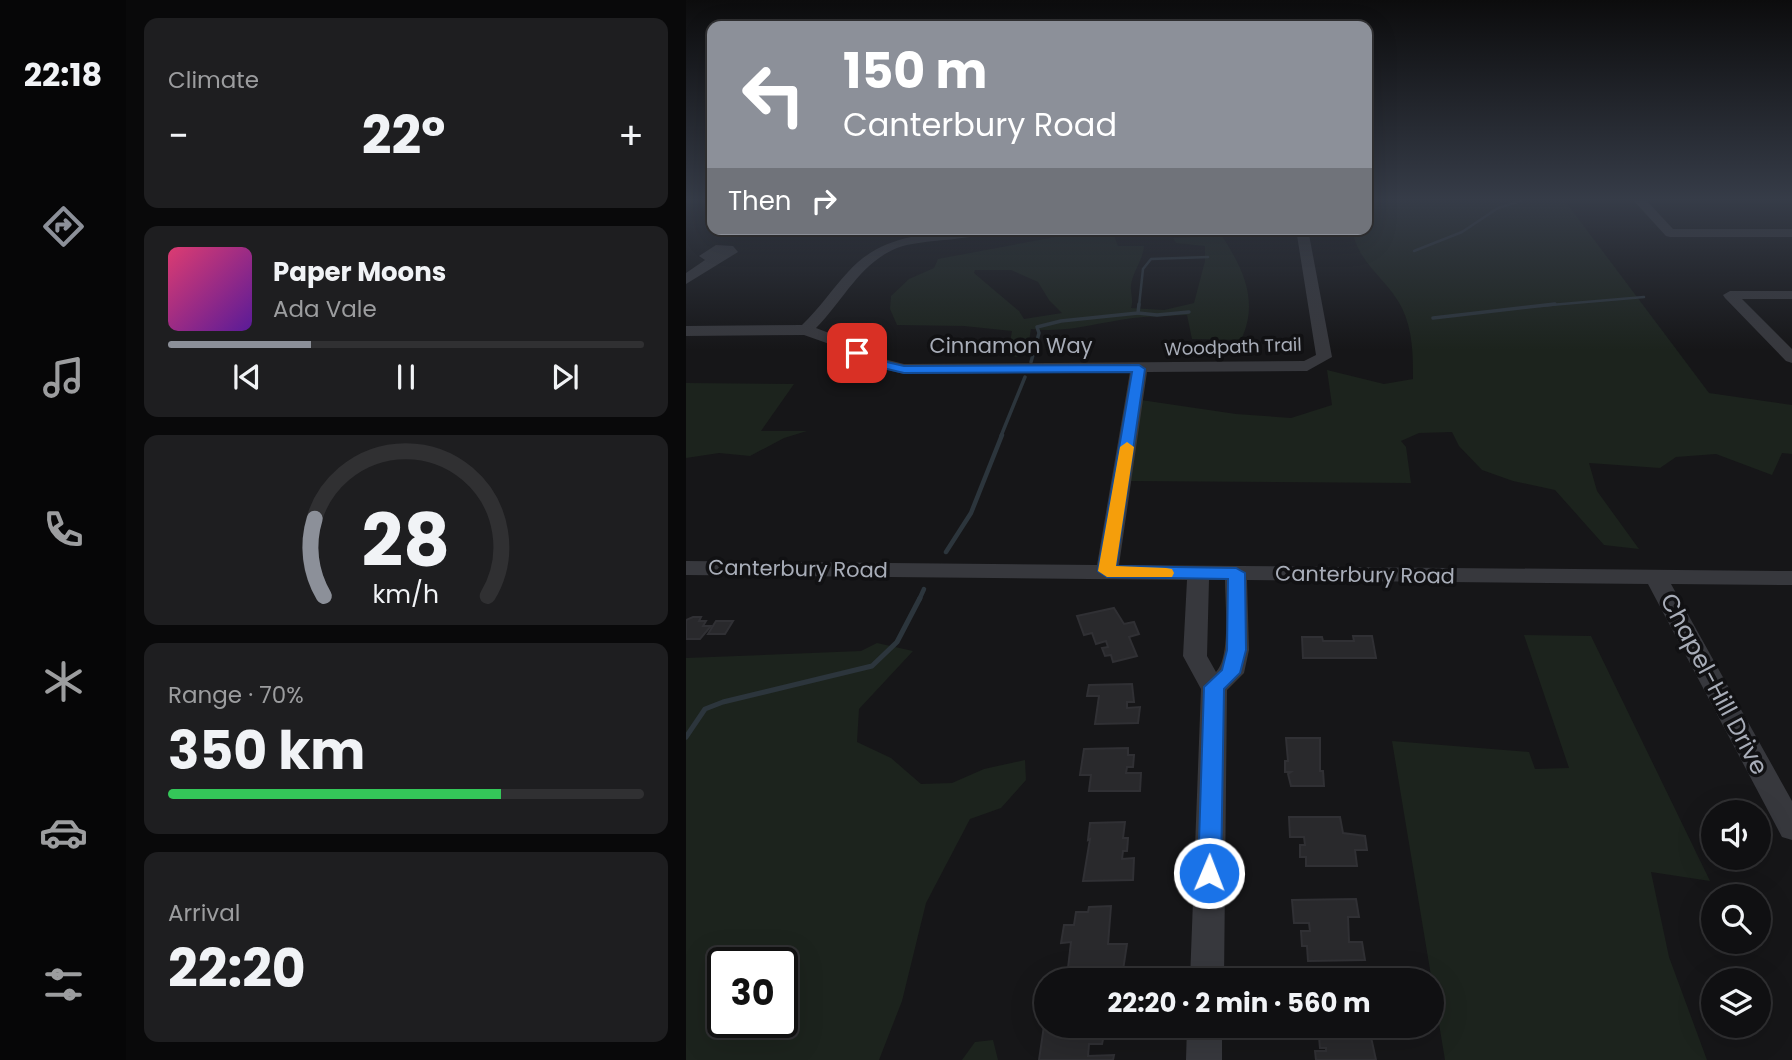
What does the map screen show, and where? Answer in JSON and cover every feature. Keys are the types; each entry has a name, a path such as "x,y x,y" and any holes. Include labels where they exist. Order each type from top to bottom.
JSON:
{"street":[{"path":"806,330 867,260 883,250"},
{"name":"Woodpath Trail","path":"1139,369 1288,368 1307,366 1324,357 1306,250"},
{"path":"686,280 717,257"},
{"path":"1792,295 1730,295 1792,358"},
{"name":"Cinnamon Way","path":"686,331 806,330 844,344 870,362 904,369 1139,369"},
{"path":"1107,571 1139,369"},
{"name":"Canterbury Road","path":"686,568 1792,578"},
{"path":"1214,687 1231,673 1237,650 1236,573"},
{"path":"1198,574 1195,656 1202,672 1214,687 1207,968"},
{"name":"Chapel-Hill Drive","path":"1656,577 1792,828"},
{"path":"1205,1038 1205,1060"}],"shaded area":[{"path":"983,250 1143,250 1131,285 1131,308 1164,310 1194,303 1205,261 1205,250 1231,250 1246,286 1249,312 1241,340 1192,339 1187,315 1133,318 1070,329 1031,329 1027,353 1016,357 1008,354 1012,331 964,326 897,325 890,309 891,296 909,279 934,268 938,259","holes":["975,270 1011,270 1038,282 1049,300 1062,313 1024,319 1019,311 974,273"]},
{"path":"1602,250 1709,393 1792,405 1792,454 1782,453 1772,475 1716,454 1676,457 1660,468 1589,463 1597,491 1639,549 1604,545 1555,490 1513,481 1482,470 1459,446 1452,432 1419,433 1401,441 1406,447 1411,483 1128,481 1141,400 1236,414 1291,418 1332,405 1327,370 1384,384 1413,379 1412,343 1406,317 1389,288 1360,252"},
{"path":"686,383 794,384 761,431 807,431 784,438 750,456 719,453 686,458"},
{"path":"1524,635 1591,636 1701,862 1701,870 1705,870 1710,881 1651,872 1669,957 1707,1060 1445,1060 1441,1038 1444,1038 1444,968 1430,968 1392,741 1529,752 1535,769 1569,768"},
{"path":"877,643 913,651 859,709 857,742 891,758 921,784 952,783 984,769 1025,760 1026,780 1001,808 970,819 926,903 902,1001 879,1060 686,1060 686,658 861,651"},
{"path":"993,1040 998,1060 962,1060 975,1042"}],"building":[{"path":"1114,608 1124,624 1134,622 1139,634 1129,637 1137,656 1113,662 1111,655 1105,656 1102,648 1108,647 1106,641 1096,644 1092,633 1084,635 1077,616"},
{"path":"701,617 699,621 706,621 703,626 711,626 700,639 686,639 686,620"},
{"path":"716,621 733,621 725,634 708,634"},
{"path":"1353,636 1372,636 1376,658 1303,658 1302,637 1322,637 1323,641 1354,641"},
{"path":"1132,684 1134,702 1127,702 1127,708 1140,707 1138,723 1095,724 1099,696 1087,696 1089,685"},
{"path":"1286,738 1320,738 1320,771 1323,771 1324,786 1291,786 1288,774 1291,772 1285,772 1285,761 1288,761"},
{"path":"1128,748 1128,755 1134,755 1133,767 1127,767 1126,773 1141,773 1140,791 1089,791 1091,775 1080,775 1084,749"},
{"path":"1289,817 1340,817 1343,833 1365,836 1367,850 1355,850 1357,866 1306,866 1306,857 1300,857 1300,845 1305,845 1304,837 1290,837"},
{"path":"1125,822 1123,838 1128,838 1127,851 1123,851 1122,859 1134,858 1133,880 1083,881 1090,823"},
{"path":"1356,899 1359,917 1348,917 1349,942 1362,942 1365,960 1308,961 1307,946 1302,946 1301,931 1310,931 1309,923 1294,923 1292,900"},
{"path":"1111,906 1108,944 1127,944 1123,968 1068,968 1071,942 1061,943 1064,925 1074,925 1076,912 1088,912 1089,907"},
{"path":"1042,1038 1103,1038 1102,1044 1089,1044 1088,1056 1114,1055 1113,1060 1039,1060"},
{"path":"1319,1038 1371,1038 1376,1060 1316,1060 1315,1051 1326,1051 1326,1048 1320,1048"}],"waterway":[{"path":"1139,306 1143,269 1151,259 1208,257"},
{"path":"1539,306 1644,297"},
{"path":"1138,313 1139,304"},
{"path":"1433,318 1555,304"},
{"path":"1138,313 1157,315 1189,312"},
{"path":"1031,362 1039,333 1037,327 1061,321 1138,313"},
{"path":"1001,436 1025,377"},
{"path":"946,552 971,513 1002,435"},
{"path":"919,599 924,589"},
{"path":"686,737 705,709 723,702 872,666 897,642 919,599"}],"slow traffic":[{"path":"1127,447 1107,571 1166,573"}],"route":[{"path":"857,353 870,362 904,369 1139,369 1107,571 1236,573 1237,650 1231,673 1214,687 1209,873"}]}
